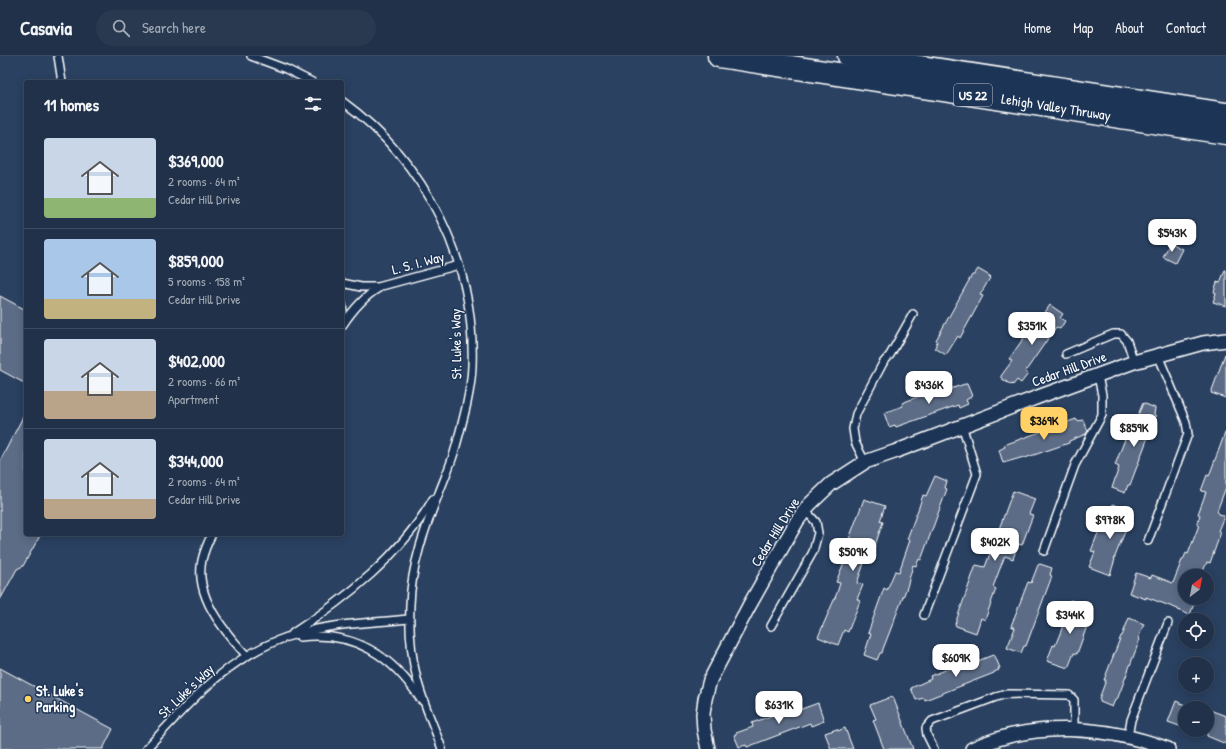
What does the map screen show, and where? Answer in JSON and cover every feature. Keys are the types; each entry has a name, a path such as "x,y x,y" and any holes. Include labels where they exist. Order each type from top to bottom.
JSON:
{"highway":[{"name":"Lehigh Valley Thruway","path":"719,56 1226,133"},
{"name":"Lehigh Valley Thruway","path":"849,56 1226,114"}],"street":[{"name":"Cedar Hill Drive","path":"708,749 704,730 703,714 710,680 749,606 797,521 805,510 831,484 865,462 1134,362 1203,343 1226,340"},
{"path":"972,749 1000,739 1024,733 1074,729 1099,731 1128,736 1168,749"}],"lane":[{"path":"58,56 62,80"},
{"path":"251,56 280,66 308,80"},
{"name":"St. Luke's Way","path":"344,103 364,118 390,144 423,186 445,226 459,265 468,302 471,328 472,366 469,394 456,447 426,529 417,559 411,594 409,619 414,665 430,717 442,749"},
{"name":"L. S. I. Way","path":"383,286 459,265"},
{"path":"344,283 366,288 383,286"},
{"path":"344,323 353,310 369,294 383,286"},
{"path":"865,462 855,442 853,429 856,414 883,363 890,355 913,314"},
{"path":"1066,354 1114,334 1121,334 1127,341 1134,362"},
{"path":"1148,541 1188,434 1186,422 1158,356"},
{"path":"1044,551 1075,465 1102,415 1102,395 1098,376"},
{"path":"924,615 977,474 962,425"},
{"path":"274,643 293,633 338,602 381,564 404,540 418,522 438,490 448,470"},
{"path":"771,626 813,552 818,534 816,522 805,510"},
{"path":"211,536 202,560 201,574 203,590 211,608 227,634 247,656"},
{"name":"St. Luke's Way","path":"146,749 205,687 225,670 247,656 293,635 318,629 360,623 409,619"},
{"path":"1128,736 1131,720 1168,623"},
{"path":"274,643 296,637 321,636 347,640 370,648 384,658 408,682 421,700 430,717"},
{"path":"934,749 927,735 926,728 932,721 1007,694 1069,695 1074,700 1074,729"}],"building":[{"path":"1170,243 1182,249 1175,263 1163,257"},
{"path":"978,269 990,276 990,278 980,295 983,296 960,338 958,336 946,355 935,348 936,340 972,275 974,275"},
{"path":"1225,270 1226,306 1213,302 1217,282 1220,283"},
{"path":"0,296 24,309 24,383 0,370"},
{"path":"1050,305 1063,314 1060,318 1065,321 1060,329 1056,327 1025,372 1028,374 1021,383 1017,380 1013,385 1011,385 1001,378 1012,361 1009,359 1037,319 1039,321"},
{"path":"1226,354 1226,398 1211,393"},
{"path":"967,384 972,396 966,400 968,404 959,408 958,405 896,427 895,425 889,427 884,413 903,406 902,403 927,393 946,387 947,390"},
{"path":"1143,403 1155,408 1154,415 1156,416 1130,485 1128,485 1125,493 1112,488 1119,467 1115,465 1132,421 1135,422"},
{"path":"24,415 24,536 40,536 23,566 17,569 0,600 0,461"},
{"path":"1076,419 1077,421 1083,420 1088,431 1086,434 1069,441 1069,443 1025,458 1003,463 999,450 1005,447 1004,445"},
{"path":"1226,433 1226,487 1217,511 1218,514 1224,516 1218,531 1221,532 1210,563 1207,562 1204,569 1178,569 1186,553 1188,554 1199,525 1197,524 1200,515 1198,514 1206,492 1201,491 1207,475 1209,476"},
{"path":"935,476 947,481 945,488 947,489 921,560 919,559 916,566 913,565 907,587 882,653 880,653 877,660 864,655 871,634 868,633 884,588 887,590 895,571 899,572 910,540 907,539 923,495 926,496"},
{"path":"1013,491 1035,499 1029,514 1033,515 1022,545 1018,544 1013,559 1005,556 1004,558 993,587 996,589 985,620 981,618 976,633 956,626 955,624 976,565 985,567"},
{"path":"864,499 885,506 880,521 883,522 872,554 868,552 857,583 863,585 857,599 860,601 848,632 844,630 838,645 818,637 837,593 840,583 836,582 845,560 842,558"},
{"path":"1113,504 1132,514 1114,559 1110,575 1089,567 1095,552 1091,551 1103,520 1107,521"},
{"path":"1040,564 1052,568 1050,575 1052,576 1026,646 1024,646 1021,653 1007,648 1015,628 1011,626 1028,582 1031,583 1038,565"},
{"path":"1178,570 1178,605 1194,605 1191,613 1185,613 1146,597 1146,599 1129,593 1136,573 1151,578 1152,575 1173,583"},
{"path":"1070,600 1090,607 1085,622 1088,623 1077,654 1074,653 1068,668 1047,661 1053,645 1055,646 1061,631 1066,616 1064,615"},
{"path":"1129,618 1144,624 1138,639 1140,639 1117,700 1115,700 1112,707 1100,702 1099,699 1106,680 1104,680"},
{"path":"993,655 995,656 1000,668 998,668 999,670 994,673 925,700 924,698 916,700 911,688 931,679 930,676 974,659 975,662"},
{"name":"St. Luke's Parking","path":"0,668 113,729 103,749 0,749"},
{"path":"893,697 913,749 884,749 873,720 876,719 870,705"},
{"path":"1176,701 1178,702 1178,726 1168,722"},
{"path":"818,703 824,721 811,726 810,723 747,747 746,745 739,747 734,735 753,727 752,723 797,706 799,710"},
{"path":"1214,712 1226,716 1226,744 1209,737 1214,737"},
{"path":"845,728 853,749 831,749 825,733 837,729 838,731"}],"place":[{"name":"St. Luke's Parking","path":"28,699"}]}
